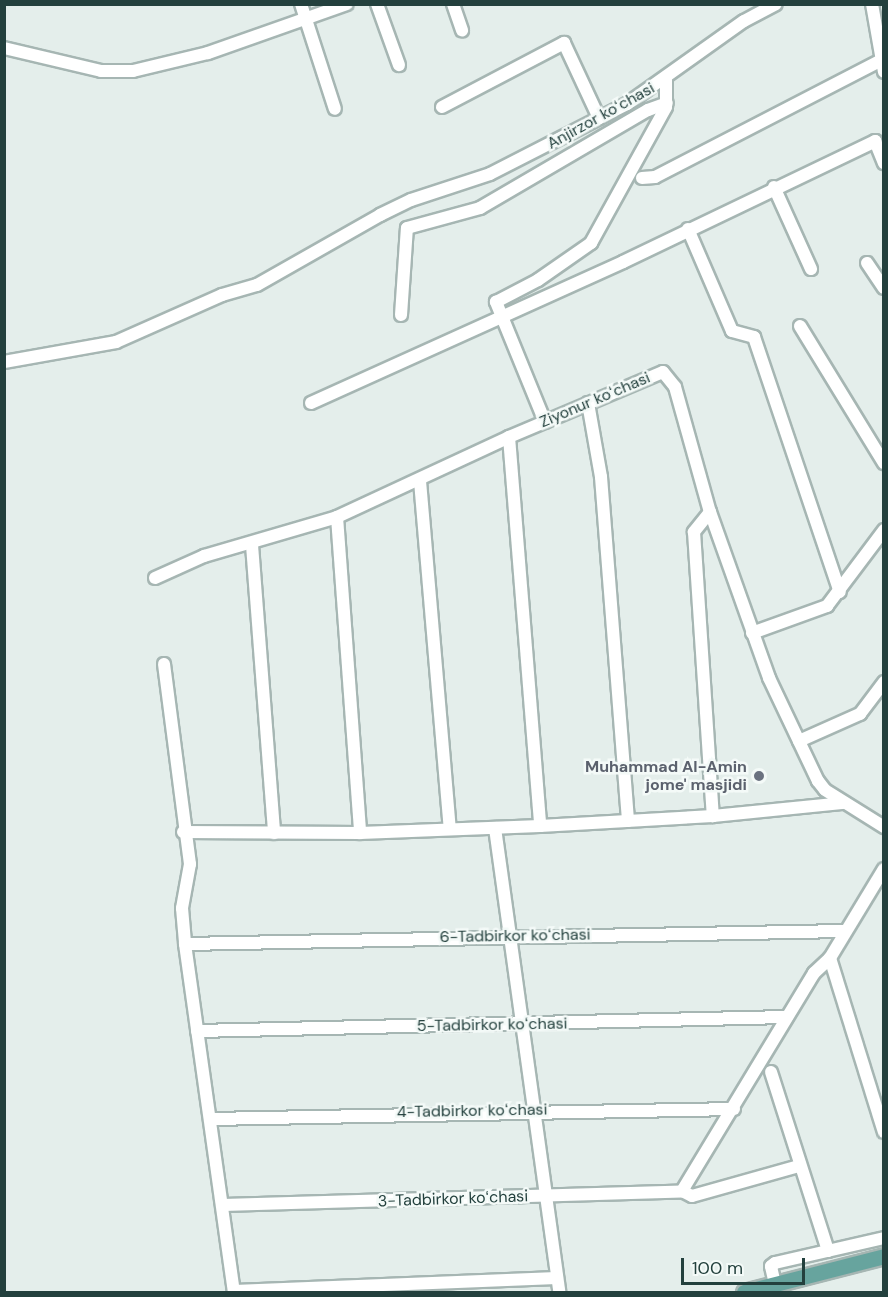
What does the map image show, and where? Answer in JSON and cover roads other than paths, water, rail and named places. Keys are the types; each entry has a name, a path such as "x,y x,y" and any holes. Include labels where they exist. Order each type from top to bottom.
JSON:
{"main road":[{"path":"744,1293 773,1275 884,1256"}],"street":[{"path":"301,4 335,109"},
{"path":"4,48 100,71 133,71 208,53 347,4"},
{"path":"378,4 399,65"},
{"path":"453,4 462,30"},
{"name":"Anjirzor koʻchasi","path":"4,362 116,342 222,295 257,285 309,253 340,241 411,200 490,174 599,118 666,80 744,21 777,4"},
{"path":"642,178 666,172 882,64 872,4"},
{"path":"442,106 564,43 599,118"},
{"path":"545,422 496,302 538,280 591,243 667,103 666,80"},
{"path":"401,315 407,228 480,208 648,110 667,103"},
{"path":"311,403 501,319 879,138 884,164"},
{"path":"774,187 811,269"},
{"path":"688,229 729,326 734,333 753,337 840,592"},
{"path":"867,263 884,288"},
{"path":"800,326 884,463"},
{"name":"Ziyonur koʻchasi","path":"155,578 204,556 252,545 337,517 420,481 509,437 663,372 675,387 710,512 752,633 799,741 825,790 884,827"},
{"path":"588,403 601,477 628,821"},
{"path":"509,437 540,826"},
{"path":"420,481 450,830"},
{"path":"710,512 694,532 713,816"},
{"path":"337,517 360,833"},
{"path":"752,633 814,612 840,592 884,530"},
{"path":"252,545 274,833"},
{"path":"164,664 183,832 189,864 182,908 185,944 234,1292 557,1278"},
{"path":"799,741 860,714 884,682"},
{"path":"183,832 360,833 450,830 713,816 844,803"},
{"path":"495,828 559,1293"},
{"path":"682,1191 734,1109 814,973 830,958 884,869"},
{"name":"6-Tadbirkor koʻchasi","path":"185,944 845,931"},
{"path":"830,958 884,1132"},
{"name":"5-Tadbirkor koʻchasi","path":"197,1031 788,1017"},
{"path":"771,1072 799,1166 828,1251"},
{"name":"4-Tadbirkor koʻchasi","path":"210,1119 534,1110 734,1109"},
{"name":"3-Tadbirkor koʻchasi","path":"223,1205 546,1197 682,1191 692,1196 799,1166"},
{"path":"773,1275 828,1251 884,1238"}],"place":[{"name":"Muhammad Al-Amin jome' masjidi","path":"759,776"}]}
